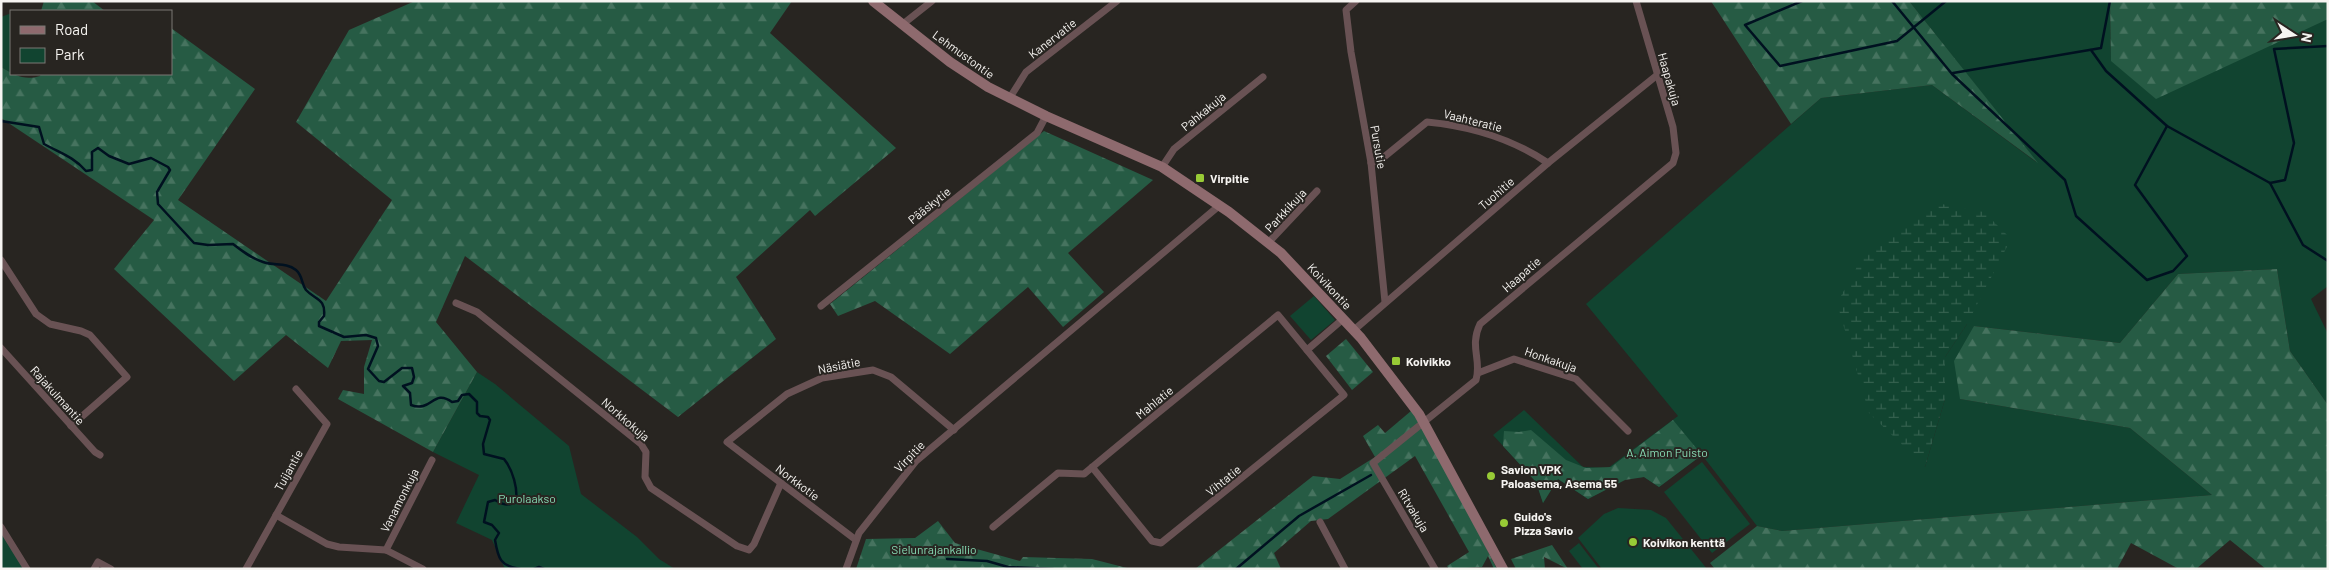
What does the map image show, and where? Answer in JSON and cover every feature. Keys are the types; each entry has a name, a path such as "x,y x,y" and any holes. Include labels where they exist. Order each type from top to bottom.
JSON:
{"main road":[{"name":"Lehmustontie","path":"874,1 950,62 1009,99 1046,116"},
{"name":"Koivikontie","path":"1046,116 1162,167 1220,206 1268,244 1313,286 1354,330 1425,422 1500,568"}],"street":[{"path":"903,24 932,1"},
{"name":"Kanervatie","path":"1009,99 1026,72 1117,1"},
{"name":"Pursutie","path":"1356,1 1346,10 1351,52 1372,163 1386,302"},
{"name":"Haapakuja","path":"1636,1 1656,76 1673,127 1676,153 1673,162"},
{"name":"Pahkakuja","path":"1162,167 1174,149 1263,76"},
{"name":"Tuohitie","path":"1354,330 1548,163 1656,76"},
{"name":"Pääskytie","path":"820,306 1037,133 1046,116"},
{"name":"Vaahteratie","path":"1372,163 1398,147 1427,122 1453,125 1505,140 1526,148 1548,163"},
{"name":"Haapatie","path":"1478,374 1474,341 1480,324 1673,162"},
{"name":"Parkkikuja","path":"1268,244 1317,191"},
{"name":"Virpitie","path":"846,569 859,533 916,461 1220,206"},
{"path":"1,260 36,314 50,324 90,335 127,377 71,426"},
{"name":"Norkkokuja","path":"456,303 477,312 641,444 646,452 644,477 651,488 737,546 749,550 754,544 781,483"},
{"name":"Mahlatie","path":"993,527 1058,473 1084,474 1281,313 1315,360"},
{"path":"1307,350 1344,320"},
{"name":"Rajakulmantie","path":"1,348 95,452 100,455"},
{"name":"Honkakuja","path":"1478,374 1514,359 1576,379 1628,431"},
{"name":"Vihtatie","path":"1092,467 1152,540 1158,543 1164,542 1344,395 1315,360"},
{"name":"Näsiätie","path":"727,442 788,394 822,378 872,370 890,377 954,430"},
{"path":"1425,422 1472,384 1478,374"},
{"name":"Tuijantie","path":"246,569 327,424 296,389"},
{"name":"Ritvakuja","path":"1425,422 1373,463 1435,569"},
{"name":"Norkkotie","path":"727,442 856,540"},
{"name":"Vanamonkuja","path":"386,550 432,460"},
{"path":"276,515 327,544 340,547 386,550 424,569"},
{"path":"1320,522 1345,569"},
{"path":"1,527 27,569"},
{"path":"94,569 98,562 111,569"}],"green space":[{"path":"44,1 92,1 104,10 41,10"},
{"path":"415,1 792,1 770,33 896,148 815,216 810,210 736,277 776,339 678,417 465,256 436,322 477,372 433,452 338,399 343,390 364,394 364,367 372,340 341,341 328,368 286,335 234,381 114,269 154,220 1,118 1,67 10,72 10,75 29,78 40,75 172,75 172,29 255,89 178,200 326,301 392,200 296,122 349,30"},
{"path":"1711,1 1909,1 2038,163 1932,85 1821,98 1791,124"},
{"path":"1909,1 2110,1 2111,61 2328,19 2328,286 2311,299 2328,334 2328,405 2290,351 2277,269 2178,274 2120,343 1974,326 1960,399 2130,428 2212,495 1782,531 1757,526 1702,455 1659,487 1644,477 1625,479 1588,499 1558,479 1543,503 1536,482 1493,435 1524,410 1583,467 1608,468 1678,416 1586,304 1821,98 1932,85 2036,162","holes":["1861,260 1967,324 1945,357 1945,399 1925,467"]},
{"path":"2110,1 2328,1 2328,19 2156,99 2111,61"},
{"path":"10,14 10,72 1,67 1,17"},
{"path":"1044,131 1153,180 1068,253 1104,292 1063,327 1028,287 950,354 875,301 838,316 830,304"},
{"path":"1936,203 1984,212 2011,239 1967,324 1945,357 1945,399 1925,467 1869,413 1837,303 1861,260"},
{"path":"2277,269 2290,351 2328,405 2328,569 2266,569 2230,540 2196,569 2179,569 2131,543 2117,569 1715,569 1710,563 1757,526 1782,531 2212,495 2130,428 1960,399 1954,361 1974,326 2120,343 2178,274"},
{"path":"1314,296 1335,320 1311,340 1290,316"},
{"path":"1346,339 1373,372 1352,390 1326,356"},
{"name":"Purolaakso","path":"477,372 495,384 569,446 581,494 637,537 659,559 675,569 505,569 492,540 456,523 479,475 433,452"},
{"path":"1411,411 1421,421 1497,569 1494,569 1488,556 1482,567 1449,569 1447,566 1469,552 1415,456 1328,519 1311,521 1274,553 1281,569 1195,569 1313,476 1340,479 1375,457 1363,436 1378,425 1385,433"},
{"name":"A. Aimon Puisto","path":"1673,420 1702,455 1659,487 1644,477 1625,480 1588,499 1558,479 1543,503 1536,482 1503,446 1504,431 1519,432 1531,430 1566,460 1586,468 1611,467"},
{"path":"1702,462 1750,524 1712,553 1664,492"},
{"name":"Koivikon kenttä","path":"1618,508 1651,510 1666,518 1707,569 1602,569 1578,538 1604,514"},
{"name":"Sielunrajankallio","path":"938,521 955,543 1020,561 1023,557 1092,559 1131,569 856,569 866,539 915,538"},
{"path":"1,527 27,569 1,569"},
{"path":"1579,543 1599,569 1583,569 1569,551"},
{"path":"1552,545 1568,569 1544,557 1545,569 1516,569 1511,559"}],"waterway":[{"path":"1802,1 1745,25 1780,66 1897,41 1946,1"},
{"path":"1892,1 1952,74 2065,180 2076,216 2147,280 2173,271 2187,256 2135,185 2167,126"},
{"path":"1953,73 2101,48 2110,1"},
{"path":"2270,183 2285,180 2294,143 2274,49 2328,46"},
{"path":"2091,50 2106,71 2167,126 2270,183 2303,245 2328,261"},
{"path":"1,121 39,127 44,144 72,159 86,171 92,170 92,152 98,148 109,156 129,164 151,158 168,167 170,170 157,192 158,204 194,243 208,245 233,244 259,260 288,266 296,270 306,290 322,302 324,316 319,322 319,326 344,337 366,335 376,338 378,346 368,369 379,381 384,382 402,368 412,368 414,377 412,383 403,386 410,393 411,405 424,406 441,398 446,398 452,402 458,401 462,395 469,394 477,402 477,413 480,416 488,417 490,420 483,444 484,454 504,459 512,474 516,491 516,502 508,504 495,500 488,502 484,522 492,525 499,533 495,540 497,552 501,560 508,566 520,569"},
{"path":"1236,569 1299,516 1371,475"},
{"path":"947,559 987,561 1008,567 1053,569"},
{"path":"534,569 539,567 544,569"}],"place":[{"name":"Virpitie","path":"1200,178"},
{"name":"Koivikko","path":"1396,361"},
{"name":"Savion VPK Paloasema, Asema 55","path":"1491,476"},
{"name":"Guido's Pizza Savio","path":"1504,523"},
{"name":"Koivikon kenttä","path":"1633,542"}]}
